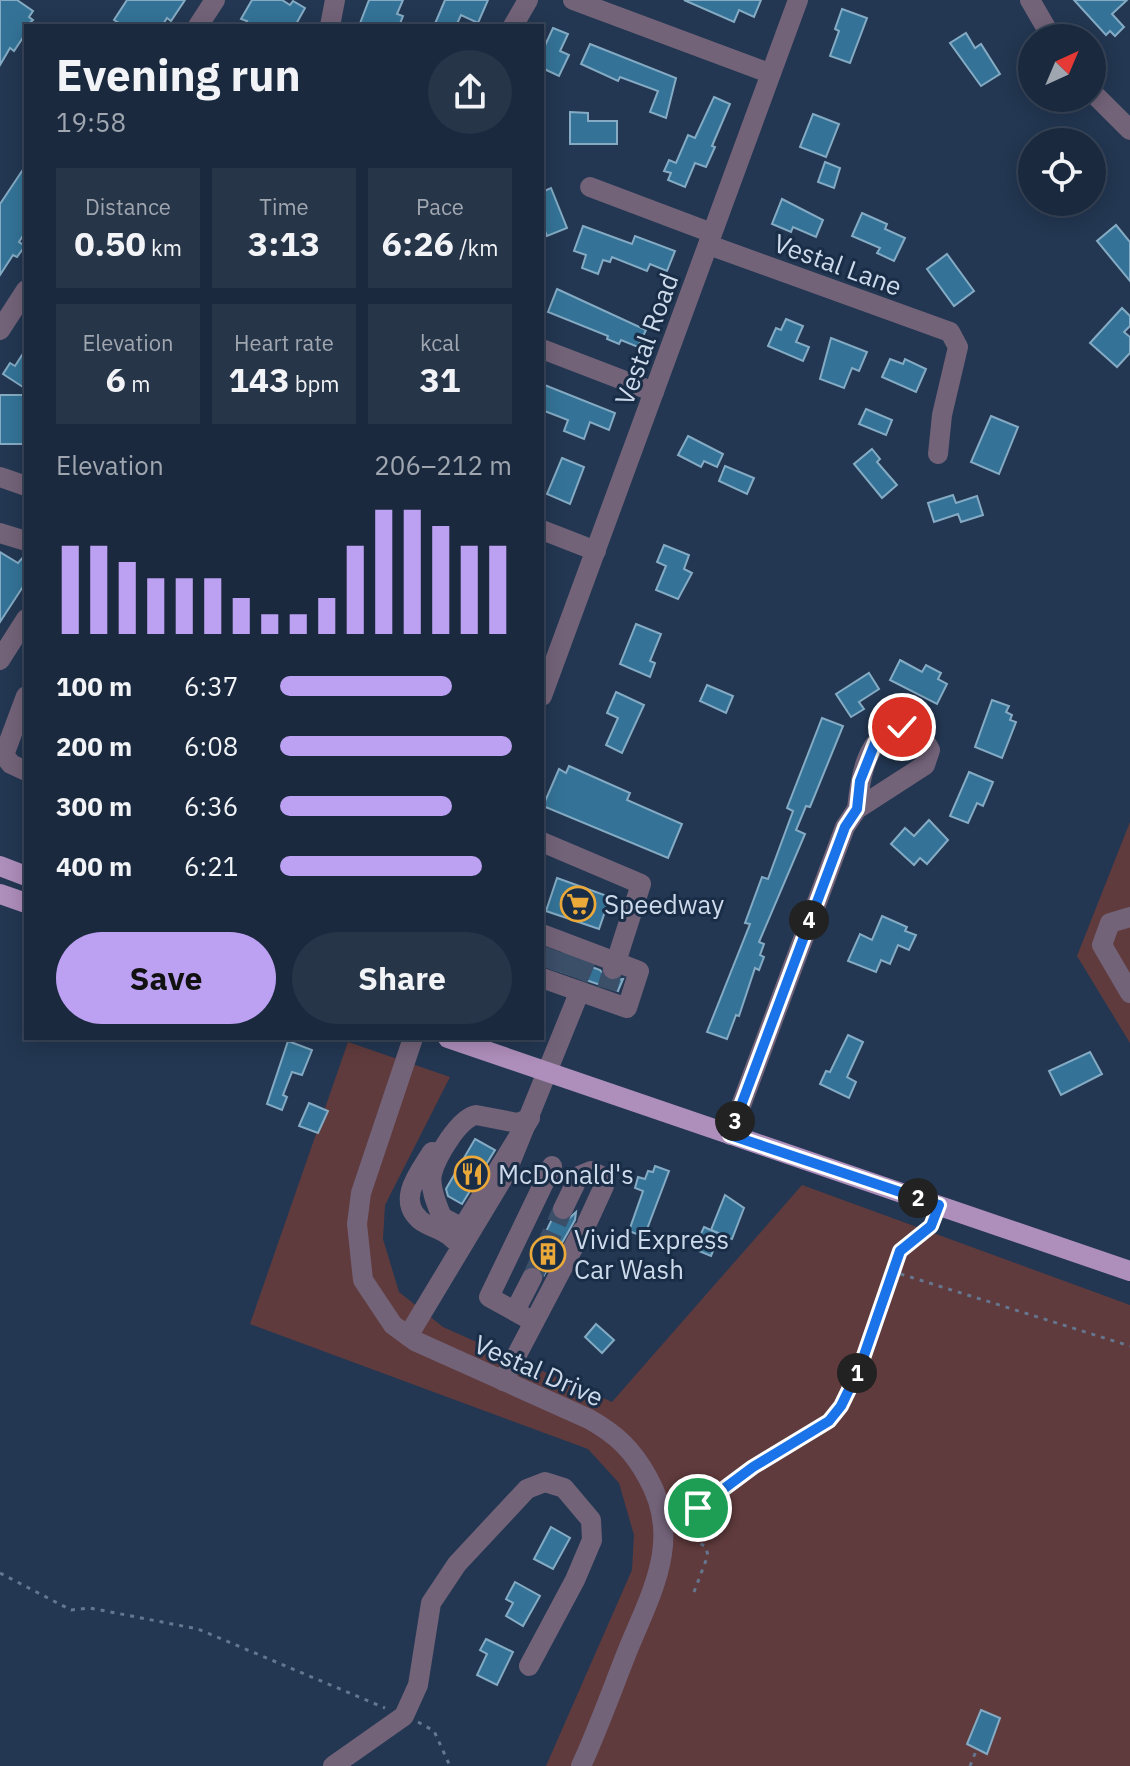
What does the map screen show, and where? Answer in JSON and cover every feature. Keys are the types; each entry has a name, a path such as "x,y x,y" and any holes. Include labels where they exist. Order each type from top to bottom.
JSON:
{"main road":[{"path":"0,866 24,875"},
{"path":"0,894 24,902"},
{"path":"454,1040 1130,1271"}],"street":[{"path":"199,24 215,0"},
{"path":"330,24 335,0"},
{"path":"514,24 528,0"},
{"path":"573,0 769,73"},
{"name":"Vestal Road","path":"544,691 798,0"},
{"path":"1030,0 1044,24"},
{"path":"1106,106 1130,130"},
{"name":"Vestal Lane","path":"590,187 710,239 950,332 958,347 942,415 938,454"},
{"path":"0,330 24,293"},
{"path":"544,350 654,392"},
{"path":"0,477 24,485"},
{"path":"544,531 596,551"},
{"path":"0,533 24,540"},
{"path":"0,660 24,622"},
{"path":"24,701 4,755 11,764 24,770"},
{"path":"730,1135 845,827 857,809"},
{"path":"408,1336 506,1173 530,1118 576,967 641,884 544,843"},
{"path":"1130,917 1110,923 1102,945 1130,993"},
{"name":"Vestal Drive","path":"412,1040 361,1193 357,1224 363,1280 393,1325 408,1336 614,1433 632,1451 645,1472 657,1493 664,1520 665,1540 657,1577 581,1766"},
{"path":"455,1260 453,1240 420,1220 412,1210 410,1191 414,1181 462,1112 481,1109 515,1119 530,1118"},
{"path":"476,1115 518,1123 530,1118 466,1222 459,1226 442,1217 432,1172 460,1122 476,1115"},
{"path":"534,1322 489,1297 552,1166"},
{"path":"503,1381 604,1186 601,1176 591,1171 579,1176 563,1209"},
{"path":"515,1311 532,1278"},
{"path":"333,1766 404,1716 418,1685 431,1603 457,1564 517,1499 527,1489 545,1482 564,1488 591,1520 592,1540 575,1580 529,1666"}],"path":[{"path":"694,1592 708,1555 705,1546 696,1542 694,1521 698,1508 753,1467 829,1421 841,1406 860,1367 900,1251 931,1226 939,1205"},
{"path":"891,1271 1130,1346"},
{"path":"0,1573 71,1610 90,1608 198,1629 404,1716 434,1731 450,1766"},
{"path":"970,1766 976,1751"}],"shaded area":[{"path":"1130,822 1130,1043 1077,956"},
{"path":"348,1042 450,1077 385,1205 383,1239 399,1292 443,1327 612,1402 802,1185 1130,1305 1130,1766 546,1766 632,1570 634,1535 619,1483 588,1449 250,1324"}],"building":[{"path":"0,0 17,0 33,11 29,17 33,20 24,24 24,36 14,51 10,48 0,65"},
{"path":"127,0 185,0 171,21 167,18 163,24 121,24 114,20"},
{"path":"252,0 282,0 290,5 293,1 305,8 296,24 245,24 247,21 241,19"},
{"path":"369,0 403,0 397,14 403,16 400,24 360,24"},
{"path":"445,0 488,0 478,23 461,15 457,24 435,24"},
{"path":"684,0 761,0 754,17 739,10 734,22"},
{"path":"1074,0 1127,0 1112,14 1124,27 1115,36 1110,31 1106,35 1106,24 1096,24"},
{"path":"842,9 867,18 850,63 830,56 839,31 835,29"},
{"path":"553,28 568,34 560,51 569,55 559,76 544,69 544,48"},
{"path":"966,33 975,48 981,44 1000,74 981,86 950,43"},
{"path":"590,44 676,78 666,118 650,112 658,91 620,77 618,81 581,64"},
{"path":"714,97 730,104 706,167 695,163 685,187 668,180 671,173 664,171 669,160 676,163 688,135 695,138"},
{"path":"570,112 588,113 588,121 617,121 617,144 570,144"},
{"path":"813,114 839,124 826,157 800,147"},
{"path":"825,162 840,168 834,188 818,182"},
{"path":"24,168 24,234 19,242 24,247 17,257 13,255 0,275 0,204"},
{"path":"551,188 567,228 547,236 544,229 544,191"},
{"path":"782,199 823,220 816,237 793,227 791,232 772,224"},
{"path":"862,213 887,224 885,229 905,238 894,261 877,253 880,248 852,236"},
{"path":"1116,225 1130,242 1130,281 1097,241"},
{"path":"583,226 632,244 635,236 675,251 667,271 650,264 647,271 612,257 610,262 603,260 598,274 582,268 586,255 574,251"},
{"path":"947,254 974,291 954,306 927,269"},
{"path":"557,289 646,330 638,347 621,340 619,344 607,339 608,336 548,312"},
{"path":"1122,308 1130,316 1130,326 1124,332 1130,337 1130,353 1117,367 1090,343"},
{"path":"786,319 803,326 796,342 809,347 803,361 768,346 776,328 781,330"},
{"path":"831,338 867,352 859,371 852,368 844,388 820,379"},
{"path":"24,352 24,388 3,374 10,363 15,366"},
{"path":"890,359 903,364 905,359 926,369 916,392 882,377"},
{"path":"544,385 615,413 609,430 590,422 584,439 564,431 568,420 544,411"},
{"path":"0,395 24,395 23,444 0,444"},
{"path":"866,409 892,420 886,435 859,424"},
{"path":"991,416 1018,427 999,474 971,462"},
{"path":"688,436 723,454 717,467 704,461 701,467 678,455"},
{"path":"872,449 880,459 877,462 897,485 882,498 854,464"},
{"path":"562,458 584,467 570,504 547,494"},
{"path":"725,466 754,478 747,494 719,481"},
{"path":"953,495 956,503 977,496 983,515 961,522 958,514 934,522 928,503"},
{"path":"664,545 689,555 684,569 692,573 678,599 656,590 666,566 657,562"},
{"path":"0,552 18,563 24,556 24,585 0,622"},
{"path":"636,624 661,634 650,661 655,663 650,677 620,664"},
{"path":"900,660 922,672 926,665 941,673 938,679 947,684 937,704 890,680"},
{"path":"869,673 879,689 859,702 864,709 851,717 836,694"},
{"path":"707,685 733,696 726,713 700,701"},
{"path":"616,692 644,705 622,753 606,745 618,718 607,713"},
{"path":"992,700 1009,706 1006,712 1012,715 1010,720 1016,722 1002,758 975,747"},
{"path":"822,718 843,726 810,807 806,806 796,830 805,834 759,942 764,944 760,955 764,957 759,970 755,968 739,1016 736,1015 727,1039 707,1032 750,924 745,923 762,877 768,879 793,811 787,808"},
{"path":"569,766 630,793 627,800 682,824 668,858 544,806 559,769 566,773"},
{"path":"969,772 993,782 983,806 977,803 968,823 950,816"},
{"path":"929,820 948,840 927,864 920,858 914,865 891,844 905,828 914,836"},
{"name":"Speedway","path":"557,878 610,897 599,929 546,911"},
{"path":"882,916 907,927 905,931 916,935 909,950 898,945 890,964 881,960 876,972 848,961 860,934 872,940"},
{"name":"Speedway","path":"544,949 600,970 609,981 623,979 618,991 544,966"},
{"path":"848,1035 863,1042 847,1077 856,1082 849,1098 820,1084 826,1071 830,1072"},
{"path":"288,1041 312,1050 302,1075 292,1072 283,1095 287,1097 282,1110 267,1104"},
{"path":"1090,1052 1102,1074 1061,1095 1049,1071"},
{"path":"309,1103 328,1111 318,1133 299,1126"},
{"name":"McDonald's","path":"475,1139 495,1150 462,1204 448,1196 446,1189"},
{"path":"655,1166 669,1171 644,1237 629,1231 643,1191 635,1188 638,1177 645,1179 648,1171 653,1172"},
{"path":"725,1195 744,1208 732,1239 711,1230"},
{"path":"576,1212 575,1220 544,1275 539,1267 530,1265 553,1217 565,1222"},
{"path":"704,1227 720,1234 711,1256 694,1249"},
{"path":"596,1324 614,1340 602,1353 585,1337"},
{"path":"551,1527 570,1538 553,1569 534,1559"},
{"path":"515,1582 540,1596 523,1626 506,1616 513,1603 506,1599"},
{"path":"486,1639 513,1652 497,1685 477,1675 487,1654 480,1650"},
{"path":"981,1710 1000,1718 987,1754 967,1744"}],"tunnel":[{"path":"549,969 556,950"},
{"path":"565,974 572,955"},
{"path":"578,979 586,960"},
{"path":"607,989 613,969"},
{"path":"532,1278 563,1209"}],"place":[{"name":"Speedway","path":"578,904"},
{"name":"McDonald's","path":"472,1174"},
{"name":"Vivid Express Car Wash","path":"548,1254"}],"route":[{"path":"698,1508 753,1467 829,1421 841,1406 860,1367 869,1333 900,1251 931,1226 939,1205 730,1135 845,827 857,809 860,781 870,753 887,731 902,727"}]}
